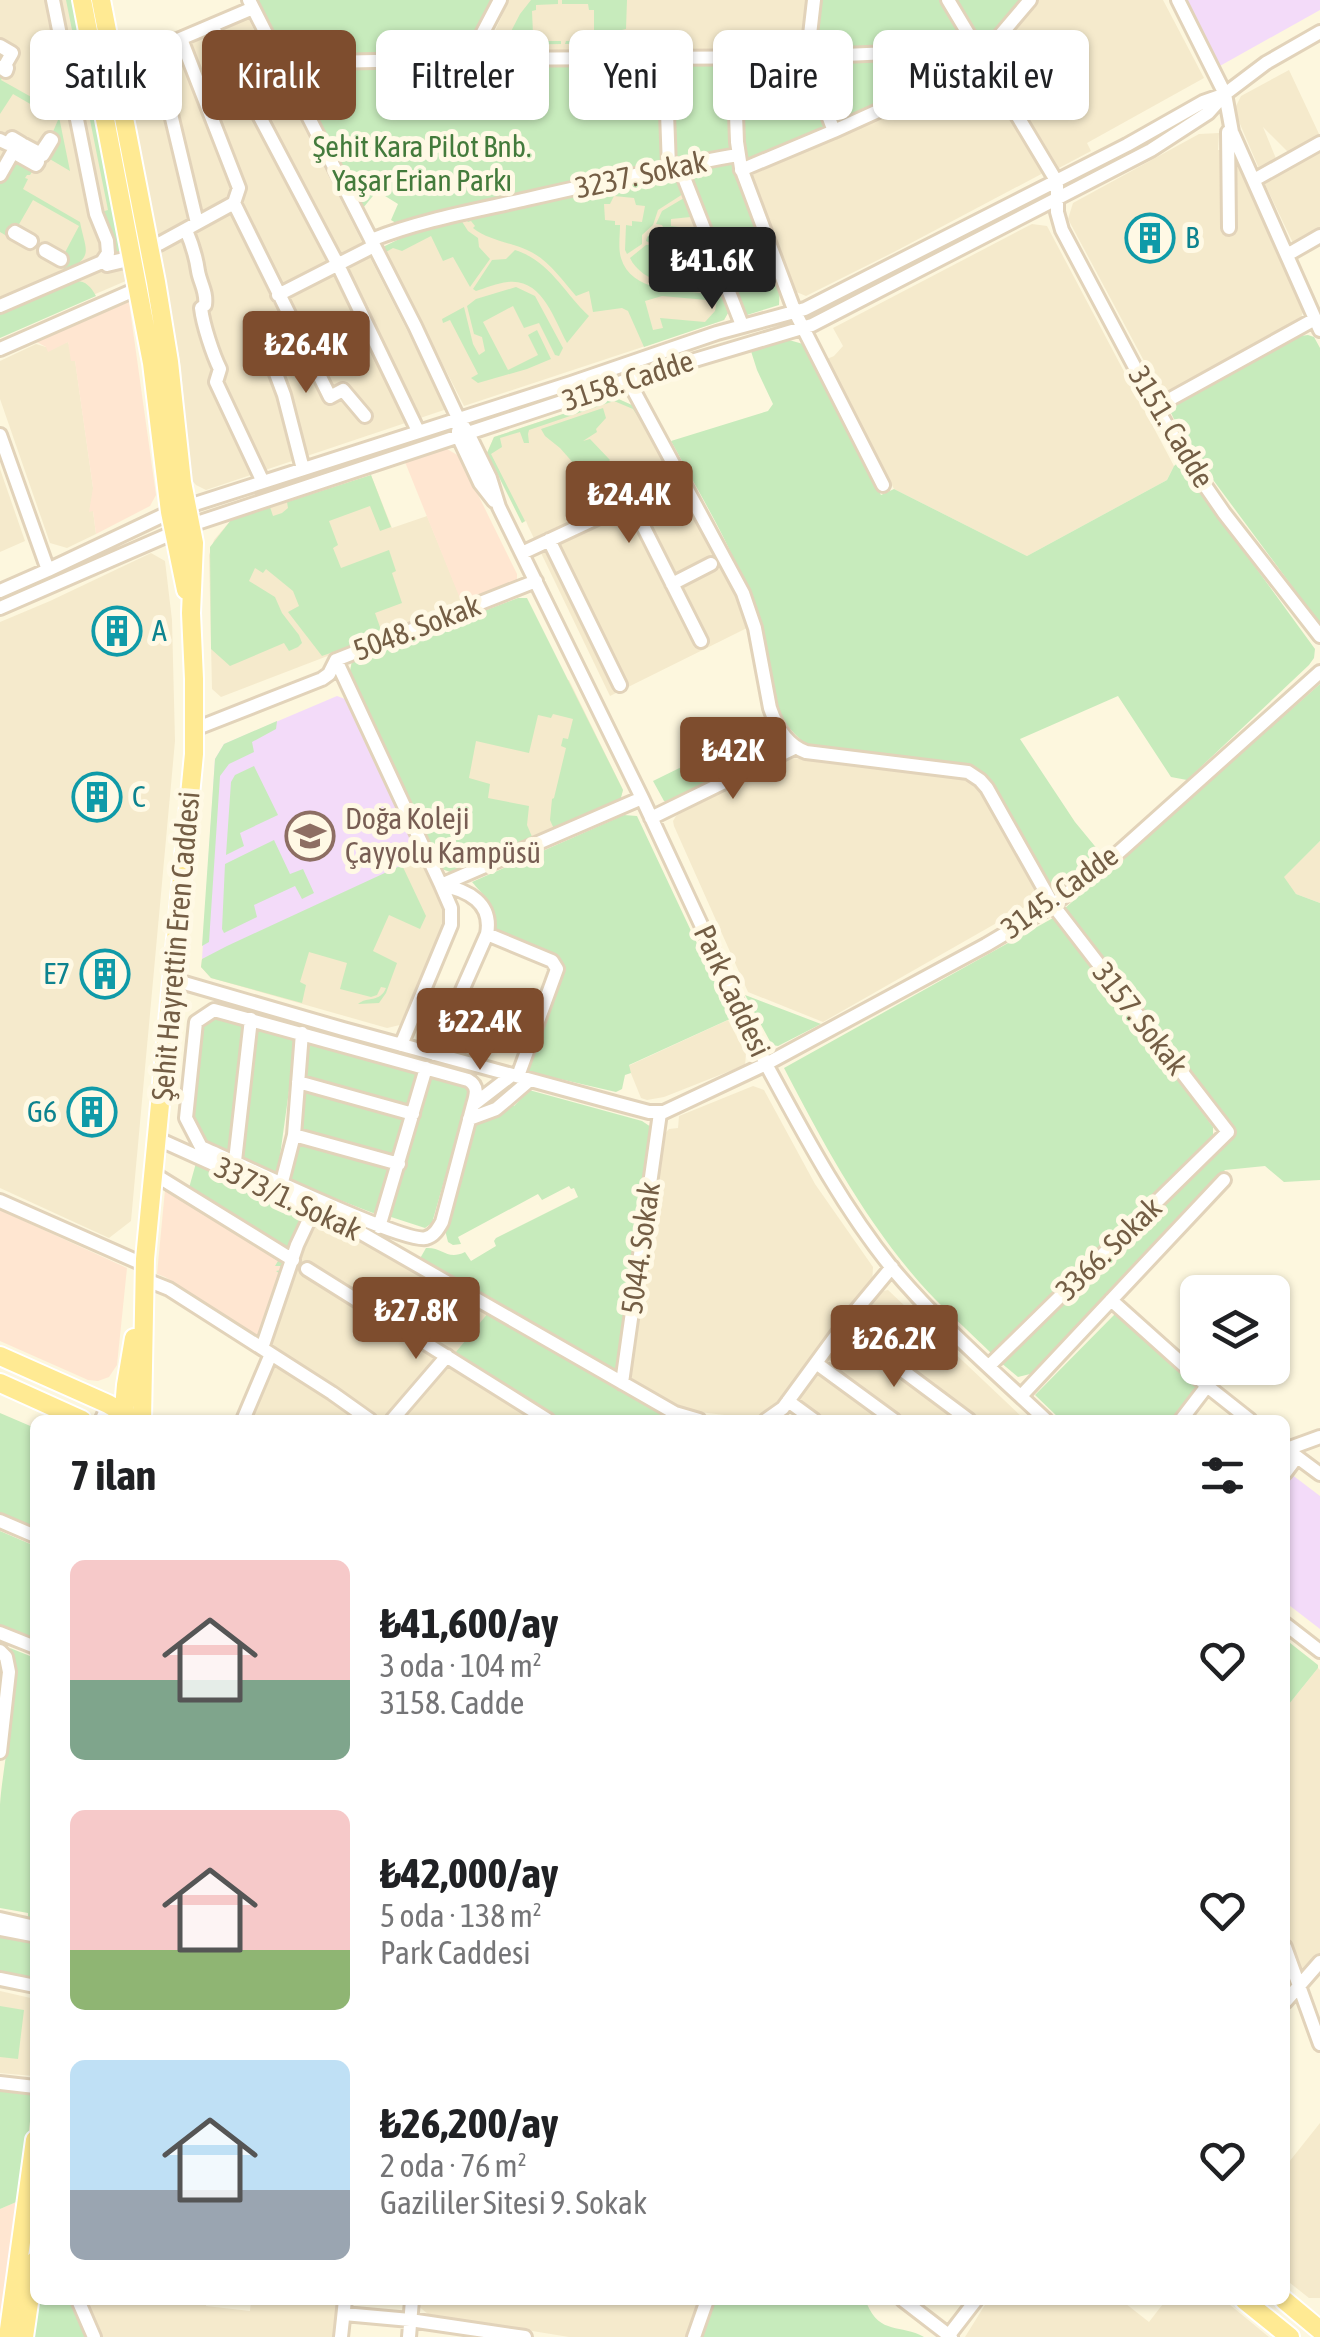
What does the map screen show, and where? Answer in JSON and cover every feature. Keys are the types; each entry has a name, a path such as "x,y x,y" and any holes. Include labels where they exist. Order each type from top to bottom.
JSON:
{"main road":[{"name":"Şehit Hayrettin Eren Caddesi","path":"82,0 180,518 191,612 195,730 145,1272 122,1415"},
{"name":"Şehit Hayrettin Eren Caddesi","path":"102,0 169,362 182,482 180,518"},
{"path":"0,1356 108,1404 118,1415"},
{"path":"0,1383 71,1415"},
{"path":"8,2337 30,2176"},
{"path":"24,2337 30,2296"},
{"path":"1250,2305 1290,2337"},
{"path":"1290,2305 1316,2329"}],"street":[{"path":"0,306 102,262 108,253 96,214 53,0"},
{"path":"484,30 500,0"},
{"path":"810,30 814,0"},
{"path":"948,0 967,30"},
{"name":"3237. Sokak","path":"1003,30 1030,0"},
{"path":"1156,407 1319,327 1232,132 1225,94 1178,0"},
{"path":"182,39 251,4"},
{"name":"Park Caddesi","path":"251,4 264,30"},
{"path":"212,26 338,265 418,432"},
{"name":"3158. Cadde","path":"0,608 180,518 463,435 803,328 1057,200 1188,127 1266,63 1320,32"},
{"path":"150,246 234,203 239,188 182,42"},
{"name":"3158. Cadde","path":"0,591 262,482 742,326 796,312 1225,94"},
{"name":"3237. Sokak","path":"278,295 373,243 433,220 674,166 740,162 834,132 873,114"},
{"path":"1228,114 1229,228"},
{"path":"171,120 198,274 207,298 201,315 220,370 216,382 262,482"},
{"name":"Park Caddesi","path":"310,120 463,435 490,478 499,507 642,798 766,1064 824,1168 892,1267 936,1315 1041,1415"},
{"path":"671,120 674,166 742,326"},
{"path":"738,120 740,162 796,312 883,485"},
{"path":"830,120 834,132"},
{"path":"1021,120 1057,182"},
{"path":"0,142 8,144 12,138 22,144 18,150 38,162 36,166 13,152 0,171"},
{"path":"0,142 9,150 0,171"},
{"path":"1254,180 1320,144"},
{"name":"3151. Cadde","path":"1057,182 1062,230 1156,407 1224,513 1320,636"},
{"path":"234,203 330,396 343,390 365,416"},
{"path":"1287,254 1320,236"},
{"path":"0,349 138,288"},
{"path":"263,338 284,395 303,469"},
{"path":"628,380 739,584 752,619 772,714 796,747 651,818"},
{"path":"0,434 48,570"},
{"path":"522,552 631,502 701,640"},
{"path":"549,540 620,684"},
{"path":"672,584 711,564"},
{"name":"5048. Sokak","path":"195,730 322,679 336,660 536,582"},
{"path":"336,660 451,908 451,924 401,1045"},
{"name":"3145. Cadde","path":"660,1112 766,1064 1052,905 1118,853 1320,672"},
{"name":"3157. Sokak","path":"796,747 806,752 968,772 974,776 987,788 1052,905 1228,1132"},
{"path":"441,885 642,798"},
{"path":"434,1054 487,934 489,920 470,894 441,885"},
{"path":"471,1112 520,1077 558,969 552,961 487,934"},
{"path":"174,980 434,1054 660,1112"},
{"path":"214,1010 251,1019 472,1082 477,1092 436,1232 427,1238 415,1238 380,1227 201,1147 186,1118 196,1022 214,1010"},
{"path":"235,1161 251,1019"},
{"path":"282,1182 294,1135 302,1033"},
{"path":"380,1227 426,1068"},
{"path":"298,1082 413,1114"},
{"name":"5044. Sokak","path":"622,1383 660,1112"},
{"name":"3366. Sokak","path":"990,1366 1228,1132"},
{"path":"294,1135 398,1164"},
{"name":"3373/1. Sokak","path":"158,1139 354,1228 622,1383 669,1415"},
{"path":"154,1174 294,1260"},
{"path":"1021,1396 1224,1180"},
{"path":"0,1201 145,1272 363,1415"},
{"path":"245,1415 297,1246 314,1209"},
{"path":"775,1415 892,1267"},
{"path":"307,1269 540,1415"},
{"path":"1111,1300 1244,1415"},
{"path":"844,1326 962,1415"},
{"path":"396,1415 446,1356"},
{"path":"816,1362 887,1415"},
{"path":"1186,1415 1208,1386"},
{"path":"788,1401 807,1415"},
{"path":"1320,1437 1290,1451 1320,1474"},
{"path":"0,1521 30,1534"},
{"path":"1290,1628 1320,1651"},
{"path":"0,1633 30,1645"},
{"path":"0,1651 9,1672 0,1752"},
{"path":"0,1920 30,1926"},
{"path":"0,1929 30,1935"},
{"path":"1290,1961 1319,2036"},
{"path":"1290,1996 1320,1962"},
{"path":"0,1979 30,1985"},
{"path":"0,2083 30,2086"},
{"path":"80,2305 94,2337"},
{"path":"409,2337 412,2305"},
{"path":"694,2337 705,2305"},
{"path":"910,2305 950,2336 972,2305"},
{"path":"341,2337 344,2307 525,2337"}],"shaded area":[{"path":"0,0 72,0 78,30 30,30 30,120 96,120 128,280 0,335"},
{"path":"509,0 811,0 807,30 713,30 713,50 693,50 693,30 569,30 569,51 549,51 549,30 495,30"},
{"path":"1037,0 1163,0 1204,78 1087,143 1091,151 1059,168 1030,120 1089,120 1089,30 1012,30"},
{"path":"1184,0 1320,0 1320,10 1218,67"},
{"path":"243,16 254,30 211,30"},
{"path":"202,34 202,120 300,120 447,409 206,490 190,478 181,368 133,120 182,120 182,43"},
{"path":"1289,70 1320,136 1290,154 1263,127 1277,161 1260,171 1234,110 1241,96"},
{"path":"875,120 1016,120 1047,171 806,296 794,291 749,176"},
{"path":"1219,133 1218,150 1234,150 1304,309 1300,320 1169,392 1159,389 1068,219 1073,203 1199,134"},
{"path":"1320,150 1320,229 1293,243 1263,180"},
{"path":"662,175 677,180 728,313 724,320 464,406 383,247 424,227"},
{"path":"1032,224 1047,226 1174,466 1167,480 1027,556 894,489 827,359 843,346 833,328"},
{"path":"129,302 156,495 150,506 96,534 93,511 89,512 93,488 75,361 71,361 68,342 48,352 35,341"},
{"path":"68,342 75,360 96,534 67,548 50,543 0,399 0,361 36,344 46,347"},
{"path":"614,397 634,406 733,581 749,627 610,696 526,521 522,523 487,453 494,437"},
{"path":"447,449 459,456 517,574 513,584 463,606 405,462"},
{"path":"0,469 25,541 0,552"},
{"path":"371,475 392,528 427,516 463,604 221,697 212,689 209,555 214,540 231,520"},
{"path":"151,553 165,561 172,620 175,741 131,1221 109,1238 0,1188 0,622"},
{"path":"352,661 569,680 623,790 620,801 453,873 442,869 350,671"},
{"name":"Doğa Koleji Çayyolu Kampüsü","path":"337,696 345,699 420,857 202,959 215,759 224,744"},
{"path":"792,758 973,778 1037,887 1035,901 823,1022 748,992 673,821 683,811"},
{"path":"1320,841 1320,903 1296,894 1283,877"},
{"path":"420,857 448,914 400,1025 387,1028 211,978 201,967 202,959"},
{"path":"728,1020 746,1054 745,1065 664,1097 641,1098 628,1066"},
{"path":"753,1086 764,1090 815,1184 873,1267 872,1284 774,1411 766,1415 691,1411 641,1388 629,1372 662,1137 669,1129 678,1128 679,1116"},
{"path":"168,1189 286,1264 260,1338 157,1274"},
{"path":"0,1210 127,1268 117,1365 109,1377 88,1380 0,1341"},
{"path":"318,1214 488,1313 455,1353 555,1415 252,1415 272,1363 280,1368 288,1357 268,1344 301,1248"},
{"path":"888,1290 1020,1415 814,1415 800,1405 798,1395 879,1292"},
{"path":"1290,1475 1320,1496 1320,1629 1290,1606"},
{"path":"1318,1668 1320,1957 1304,1972 1299,1970 1290,1946 1290,1703"},
{"path":"0,1991 30,1998 30,2076 0,2073"},
{"path":"1320,2123 1320,2298 1309,2298 1290,2283 1290,2161"},
{"path":"21,2200 0,2337 0,2209"},
{"path":"88,2305 206,2305 250,2311 251,2305 337,2305 333,2337 101,2337"},
{"path":"417,2305 700,2305 689,2337 569,2337 428,2314"},
{"path":"985,2305 1127,2305 1149,2322 1162,2305 1230,2305 1269,2337 965,2337"}],"green space":[{"path":"66,0 72,0 78,30 72,30"},
{"path":"255,0 495,0 479,30 376,30 376,55 356,56 356,30 271,30"},
{"path":"531,0 558,0 558,4 536,5 532,11 533,30 512,30"},
{"path":"562,0 627,0 626,29 594,30 594,10 589,10 588,4 562,4"},
{"path":"817,0 943,0 962,30 873,30 873,105 853,115 853,30 813,30"},
{"path":"956,0 1022,0 997,30 976,30"},
{"path":"0,51 7,55 1,80 30,96 30,104 13,94 0,114"},
{"path":"713,63 713,120 732,120 733,150 677,160 675,120 693,120 693,64"},
{"name":"Şehit Kara Pilot Bnb. Yaşar Erian Parkı","path":"569,64 569,120 664,120 665,161 399,225 391,220 398,204 377,191 363,208 318,120 356,120 356,67 376,67 376,120 549,120 549,65"},
{"path":"58,120 60,120 70,171 43,155"},
{"path":"90,120 96,120 124,259 114,256 113,233 101,212 108,210"},
{"path":"742,120 825,120 828,127 751,160 744,157"},
{"path":"13,152 36,165 25,178 28,179 23,189 80,222 86,251 81,261 66,270 40,254 42,249 61,260 79,226 33,200 14,233 32,244 29,249 0,232 0,175"},
{"path":"731,161 780,285 779,305 747,315 687,172"},
{"path":"662,175 677,180 683,194 658,210 653,225 642,235 642,244 627,254 626,225 642,222 645,206 636,205 634,198 614,196 610,204 604,204 605,220 620,225 621,258 635,278 657,288 706,293 707,300 662,296 645,301 653,330 663,328 660,318 705,322 715,311 720,292 728,313 724,320 644,347 628,311 622,308 593,312 589,291 576,296 541,259 479,232 466,219"},
{"path":"684,198 691,217 671,219 671,226 687,228 704,280 681,283 681,279 691,279 694,263 685,262 683,255 663,254 659,261 653,261 653,277 664,278 663,283 644,274 630,258 646,245 657,244 658,241 646,241 655,230 665,231 656,224 662,211"},
{"path":"461,220 490,259 470,287 453,257 443,261 431,236 402,251 393,248 386,252 383,247 424,227"},
{"path":"515,250 547,270 589,316 567,343 552,312 530,286 508,282 473,289 492,260 506,259"},
{"path":"76,281 88,285 96,296 0,338 0,314"},
{"path":"516,287 535,296 563,348 559,356 555,355 539,323 524,328 513,306 483,322 508,370 538,355 528,335 537,330 551,359 478,383 471,378 478,374 450,320 443,323 442,319 464,307 479,355 485,351 482,337 474,334 467,306 476,299"},
{"path":"1308,335 1314,337 1320,348 1320,624 1185,442 1171,413 1172,407"},
{"path":"789,340 803,344 881,495 894,489 1027,556 1167,480 1179,462 1315,649 1309,665 1187,780 1171,777 1118,696 1020,739 1075,822 1103,856 1053,895 989,777 967,766 808,746 780,714 768,682 759,627 737,565 671,441 768,411 773,404 750,348"},
{"path":"614,397 634,406 669,464 633,409 614,401 529,430 529,443 524,443 520,432 500,438 502,447 491,454 525,521 522,523 487,453 494,437"},
{"path":"603,408 606,418 597,432 583,441 590,439 610,460 590,482 541,429"},
{"path":"371,475 391,527 380,531 370,506 329,521 338,545 333,548 341,568 389,550 402,603 375,613 381,630 366,636 367,640 322,656 288,612 299,606 293,591 266,569 263,573 255,568 249,581 275,597 302,643 289,651 284,643 230,666 211,649 210,547 231,520 270,507 273,516 288,508 287,502"},
{"path":"518,598 527,598 623,790 620,801 554,829 550,820 552,799 566,748 561,746 563,738 568,739 573,719 538,715 529,753 476,741 469,778 490,784 488,798 529,806 527,825 533,839 453,873 442,869 350,671 352,661"},
{"path":"1320,684 1320,841 1284,877 1296,894 1320,903 1320,1180 1284,1182 1265,1166 1225,1170 1034,1373 1018,1377 1000,1362 1233,1139 1233,1129 1064,909"},
{"path":"770,720 783,744 781,749 669,803 664,801 653,781 767,725"},
{"path":"277,721 276,729 252,742 254,752 229,764 220,776 209,942 202,946 215,759 224,744"},
{"path":"254,766 278,815 240,833 244,846 226,855 231,782 235,775"},
{"path":"624,815 637,816 732,1018 629,1065 631,1073 625,1075 622,1089 616,1092 525,1071 557,959 495,929 493,909 472,882"},
{"path":"274,840 290,874 303,869 314,893 302,899 295,886 254,905 257,917 224,933 225,864"},
{"path":"402,865 426,916 420,929 389,915 373,951 397,963 386,993 379,1003 358,1004 380,996 386,988 381,987 371,997 340,989 347,963 309,952 300,982 306,985 302,1003 211,978 201,967 202,959 227,946"},
{"path":"1053,918 1213,1127 1213,1138 991,1353 928,1292 881,1233 829,1152 784,1068"},
{"path":"745,995 821,1024 778,1046 772,1045"},
{"path":"214,1015 245,1026 231,1152 204,1140 192,1118 201,1024"},
{"path":"255,1028 296,1040 275,1173 242,1157"},
{"path":"310,1041 418,1073 409,1110 306,1081"},
{"path":"432,1076 471,1087 432,1223 425,1228 388,1216"},
{"path":"305,1087 407,1116 394,1157 303,1132"},
{"path":"529,1090 642,1121 654,1135 620,1365 612,1370 418,1262 426,1248 454,1255 465,1252 471,1261 496,1246 496,1238 578,1197 569,1186 542,1200 538,1194 458,1237 461,1244 448,1242 444,1226 476,1121 509,1101 514,1106"},
{"path":"299,1144 394,1166 381,1211 373,1213 290,1181"},
{"path":"196,1163 318,1214 301,1248 284,1302 272,1299 280,1274 276,1271 282,1266 275,1266 278,1261 168,1189 181,1184 189,1188"},
{"path":"488,1313 665,1415 555,1415 455,1353"},
{"path":"1116,1313 1180,1369 1180,1385 1199,1386 1175,1415 1056,1415 1035,1395"},
{"path":"0,1413 30,1426 30,1527 0,1513"},
{"path":"0,1531 30,1544 30,1637 0,1625"},
{"path":"1290,1643 1318,1668 1290,1703"},
{"path":"10,1648 30,1656 30,1918 28,1913 0,1908 0,1805 13,1662"},
{"path":"0,1936 30,1943 30,1978 0,1971"},
{"path":"0,2006 24,2010 18,2059 0,2057"},
{"path":"0,2091 30,2095 21,2200 0,2209"},
{"path":"37,2305 76,2305 90,2337 33,2337"},
{"path":"711,2305 868,2305 885,2325 924,2337 700,2337"}],"place":[{"name":"B","path":"1150,238"},
{"name":"A","path":"117,631"},
{"name":"C","path":"97,797"},
{"name":"Doğa Koleji Çayyolu Kampüsü","path":"310,836"},
{"name":"E7","path":"105,974"},
{"name":"G6","path":"92,1112"}]}
